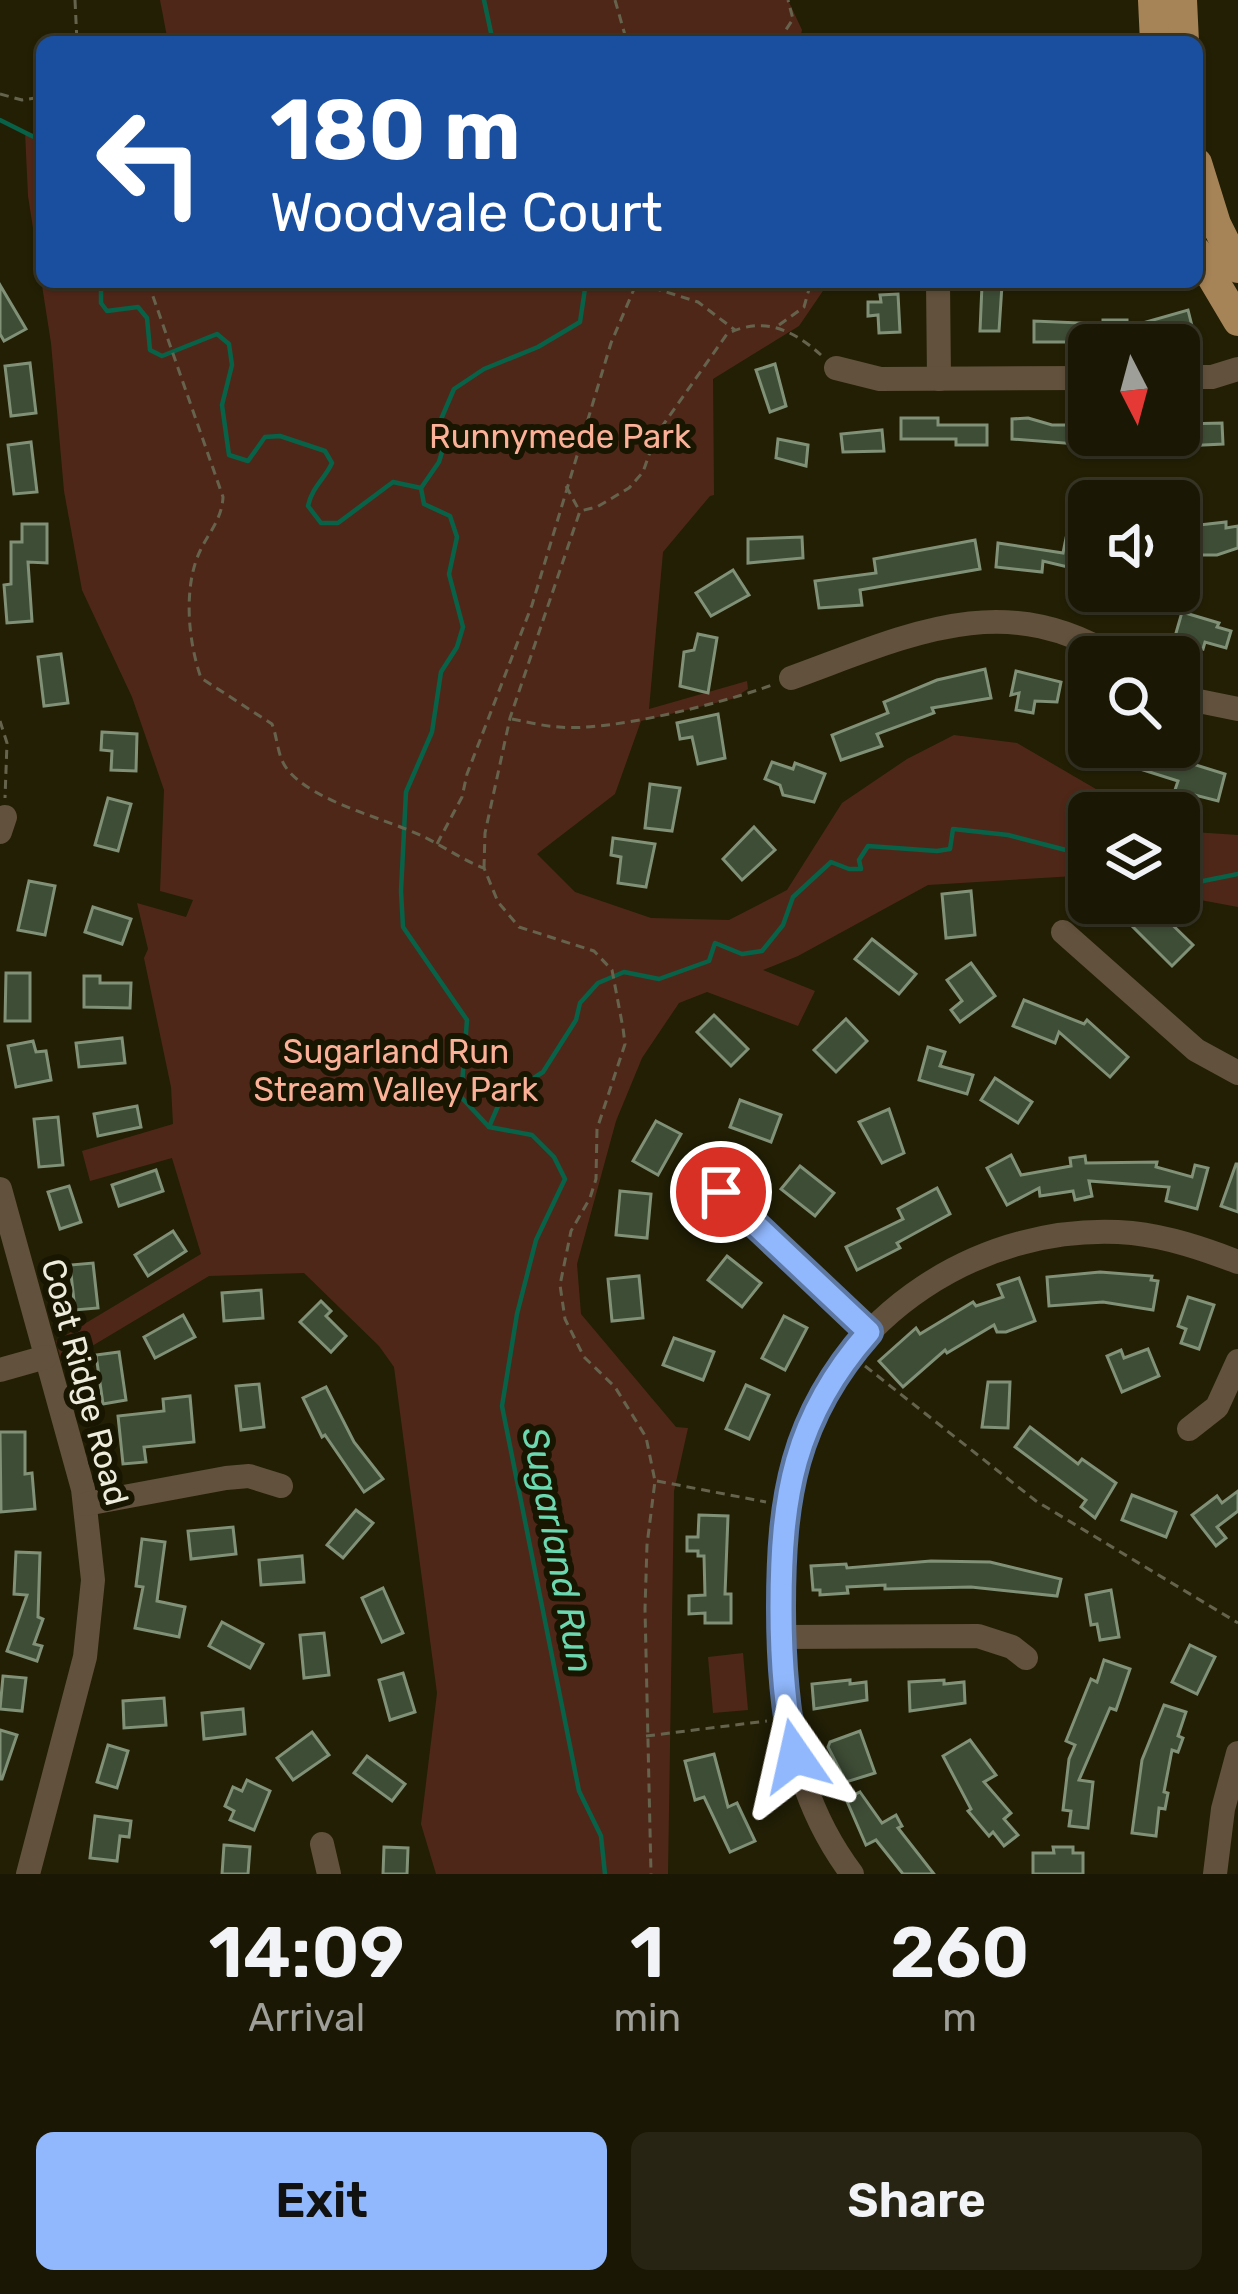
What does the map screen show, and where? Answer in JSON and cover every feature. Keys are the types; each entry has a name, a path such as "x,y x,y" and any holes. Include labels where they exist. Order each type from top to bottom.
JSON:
{"main road":[{"path":"1153,0 1155,36"},
{"path":"1182,0 1184,36"},
{"path":"1203,183 1216,224 1238,268"},
{"path":"1203,263 1238,321"}],"street":[{"path":"938,288 939,379"},
{"path":"836,368 880,379 1068,378"},
{"path":"1200,377 1238,369"},
{"path":"791,678 922,630 982,620 1045,627 1072,636"},
{"path":"1200,701 1238,709"},
{"path":"1063,932 1196,1050 1238,1072"},
{"name":"Coat Ridge Road","path":"0,1189 86,1504 93,1580 88,1638 28,1874"},
{"path":"721,1192 869,1332"},
{"path":"852,1874 808,1795 786,1718 781,1637 785,1506 795,1457 808,1422 849,1355 898,1305 945,1274 1034,1239 1098,1232 1134,1234 1171,1240 1238,1262"},
{"path":"0,1370 46,1357"},
{"path":"1189,1429 1217,1407 1238,1361"},
{"path":"86,1504 226,1478 249,1476 281,1486"},
{"path":"781,1637 979,1636 1012,1647 1026,1658"},
{"path":"1215,1874 1222,1809 1238,1753"},
{"path":"322,1844 328,1874"}],"path":[{"path":"75,0 76,36"},
{"path":"615,0 625,36"},
{"path":"782,36 793,19 788,0"},
{"path":"0,94 36,98"},
{"path":"150,288 223,497 222,512 198,555 190,587 192,634 201,678 272,724 280,758 290,773 323,794 484,868"},
{"path":"436,845 462,796 524,626 621,310 633,288"},
{"path":"655,288 698,302 735,330"},
{"path":"778,326 804,307 809,288"},
{"path":"580,512 629,488 643,472 656,435 727,334 744,326 778,326 836,368"},
{"path":"565,485 580,512 510,718 485,833 484,868 498,902 519,927 594,951 612,970 625,1044 597,1129 596,1179 571,1231 560,1285 565,1319 584,1357 615,1387 646,1437 655,1480 647,1545 651,1874"},
{"path":"510,718 560,728 602,724 735,699 791,678"},
{"path":"0,721 7,743 2,825"},
{"path":"849,1355 1023,1492 1238,1623"},
{"path":"655,1480 785,1506"},
{"path":"646,1736 786,1718"}],"green space":[{"path":"160,0 788,0 802,30 800,36 167,36"},
{"name":"Sugarland Run Stream Valley Park","path":"25,131 36,135 36,247 28,196"},
{"name":"Sugarland Run Stream Valley Park","path":"42,288 825,288 799,326 713,379 714,495 663,552 649,709 747,681 748,689 732,699 641,721 615,794 537,854 575,892 651,918 729,920 787,890 842,803 907,759 954,735 1017,743 1101,792 1068,792 1068,876 928,885 763,970 815,991 798,1026 707,992 679,1003 642,1058 616,1121 577,1264 581,1314 676,1427 688,1428 674,1491 668,1874 436,1874 421,1824 437,1693 394,1367 379,1346 304,1273 209,1276 62,1364 56,1341 201,1254 172,1158 90,1181 82,1151 173,1124 171,1087 137,903 186,917 193,900 160,891 164,790 132,697 82,590 64,491"},
{"path":"1200,832 1238,835 1238,907 1200,900"},
{"path":"743,1653 748,1710 713,1713 708,1657"}],"building":[{"path":"0,285 26,329 4,341 0,334"},
{"path":"982,288 1002,288 999,331 980,331"},
{"path":"898,294 900,332 879,333 878,315 868,316 868,302 881,302 880,295"},
{"path":"1188,310 1192,324 1147,324"},
{"path":"1103,320 1127,320 1127,324 1103,324"},
{"path":"1034,321 1103,324 1068,324 1068,342 1034,342"},
{"path":"30,363 36,413 11,416 5,366"},
{"path":"775,364 786,406 770,412 756,370"},
{"path":"901,418 938,418 938,425 987,425 987,445 956,445 956,439 901,439"},
{"path":"1012,419 1068,425 1068,443 1012,439"},
{"path":"1222,423 1223,444 1200,445 1200,424"},
{"path":"882,430 884,451 843,452 841,434"},
{"path":"778,439 808,445 806,466 776,458"},
{"path":"31,442 37,492 14,494 8,445"},
{"path":"1226,522 1226,528 1238,526 1238,548 1200,555 1200,525"},
{"path":"22,524 47,524 47,563 28,562 32,621 7,623 4,585 11,584 11,542 22,542"},
{"path":"802,537 803,558 748,563 748,539"},
{"path":"1068,539 1068,567 1043,561 1042,572 996,567 998,543 1063,553"},
{"path":"975,540 980,569 860,590 862,605 819,608 815,581 876,573 874,559"},
{"path":"733,570 749,595 711,616 696,593"},
{"path":"1182,612 1231,631 1226,648 1205,642 1203,649 1200,636 1175,636"},
{"path":"698,634 717,638 708,693 680,686 684,652 694,650"},
{"path":"61,654 68,703 44,706 38,657"},
{"path":"985,669 991,698 932,708 934,713 877,734 882,746 841,760 832,735 888,713 884,702 937,680"},
{"path":"1016,671 1061,682 1057,702 1035,701 1033,713 1016,710 1019,693 1011,695"},
{"path":"718,714 725,758 698,764 692,737 680,739 677,723"},
{"path":"102,732 137,734 136,771 111,770 112,751 101,750"},
{"path":"772,762 793,769 795,763 825,774 814,802 783,795 780,785 765,779"},
{"path":"1200,766 1225,774 1218,801 1200,796 1200,792 1175,790 1178,781 1137,768"},
{"path":"650,784 680,788 672,831 645,828"},
{"path":"108,798 131,804 118,851 95,845"},
{"path":"754,827 775,850 742,880 723,859"},
{"path":"613,838 655,844 646,887 618,883 621,857 611,855"},
{"path":"29,881 55,886 45,935 18,930"},
{"path":"971,891 975,935 946,938 942,894"},
{"path":"93,907 131,919 122,944 85,932"},
{"path":"1171,924 1193,945 1172,966 1133,927"},
{"path":"872,939 916,974 899,994 855,959"},
{"path":"971,963 995,996 960,1022 951,1010 962,1001 947,980"},
{"path":"6,973 30,973 30,1021 5,1021"},
{"path":"84,976 100,976 100,983 131,983 130,1008 84,1007"},
{"path":"1024,1000 1084,1024 1087,1020 1128,1057 1110,1077 1059,1032 1055,1043 1013,1026"},
{"path":"714,1015 748,1049 731,1066 697,1032"},
{"path":"846,1019 867,1041 836,1072 814,1050"},
{"path":"122,1038 125,1063 79,1067 76,1043"},
{"path":"33,1041 36,1052 46,1051 51,1080 16,1087 8,1046"},
{"path":"928,1047 945,1052 940,1066 973,1075 967,1094 919,1080"},
{"path":"995,1078 1032,1102 1018,1123 981,1100"},
{"path":"740,1100 781,1115 771,1142 730,1127"},
{"path":"137,1106 141,1127 98,1136 94,1114"},
{"path":"889,1109 904,1153 882,1163 859,1122"},
{"path":"58,1117 63,1165 39,1167 34,1119"},
{"path":"656,1121 681,1134 658,1175 633,1161"},
{"path":"1011,1155 1021,1175 1071,1166 1070,1158 1085,1156 1086,1163 1157,1162 1156,1167 1192,1177 1195,1165 1208,1168 1197,1209 1166,1201 1169,1187 1089,1181 1092,1196 1075,1200 1073,1191 1040,1196 1039,1188 1007,1205 987,1168"},
{"path":"1238,1164 1238,1212 1221,1206"},
{"path":"800,1166 834,1193 815,1216 781,1189"},
{"path":"156,1170 163,1191 119,1206 112,1185"},
{"path":"69,1186 81,1222 60,1229 48,1192"},
{"path":"937,1188 950,1214 857,1270 846,1247 903,1219 898,1209"},
{"path":"620,1191 651,1194 647,1238 616,1235"},
{"path":"173,1231 186,1251 148,1276 135,1255"},
{"path":"727,1256 761,1283 742,1307 708,1280"},
{"path":"93,1263 98,1308 75,1310 70,1265"},
{"path":"1100,1272 1152,1276 1151,1280 1158,1281 1153,1310 1103,1302 1049,1306 1047,1277"},
{"path":"639,1276 643,1318 612,1321 608,1279"},
{"path":"1019,1278 1035,1321 1006,1332 997,1332 994,1325 945,1350 903,1387 879,1361 916,1328 920,1334 973,1302 976,1306 1003,1297 998,1285"},
{"path":"261,1290 263,1318 224,1321 222,1293"},
{"path":"1188,1297 1214,1305 1199,1349 1181,1343 1186,1329 1178,1326"},
{"path":"321,1301 331,1311 326,1316 346,1336 331,1352 300,1322"},
{"path":"183,1315 195,1337 155,1358 144,1337"},
{"path":"784,1316 807,1328 785,1370 762,1358"},
{"path":"674,1338 714,1352 703,1380 663,1365"},
{"path":"1148,1349 1159,1376 1122,1392 1107,1356 1121,1350 1124,1358"},
{"path":"119,1352 126,1400 103,1404 96,1355"},
{"path":"988,1382 1010,1382 1008,1428 982,1427"},
{"path":"259,1384 264,1427 241,1430 236,1386"},
{"path":"746,1385 769,1395 749,1439 726,1429"},
{"path":"326,1387 354,1442 383,1479 364,1492 322,1437 303,1398"},
{"path":"190,1396 194,1442 144,1447 146,1462 123,1464 118,1416 164,1411 163,1399"},
{"path":"1030,1427 1078,1464 1082,1459 1116,1483 1095,1518 1081,1507 1086,1500 1015,1447"},
{"path":"0,1432 25,1432 25,1474 32,1473 35,1509 1,1512"},
{"path":"1238,1491 1238,1511 1217,1527 1226,1538 1216,1546 1192,1515 1217,1496 1222,1503"},
{"path":"1132,1495 1176,1512 1166,1537 1122,1520"},
{"path":"356,1510 373,1523 343,1558 327,1545"},
{"path":"699,1515 728,1516 725,1594 731,1594 731,1623 705,1623 705,1613 689,1614 689,1596 705,1595 704,1556 687,1551 687,1537 698,1537"},
{"path":"233,1527 236,1554 191,1559 188,1531"},
{"path":"142,1539 165,1542 157,1601 185,1607 179,1637 135,1628 143,1587 136,1586"},
{"path":"16,1552 40,1553 38,1617 43,1619 34,1644 42,1646 37,1661 7,1651 27,1595 14,1594"},
{"path":"302,1556 304,1582 261,1585 259,1560"},
{"path":"990,1562 1061,1579 1057,1596 971,1587 847,1587 848,1593 820,1595 820,1590 813,1590 811,1566"},
{"path":"383,1588 403,1633 382,1642 362,1598"},
{"path":"1111,1590 1119,1637 1100,1640 1097,1624 1091,1625 1086,1595"},
{"path":"222,1622 263,1644 250,1668 209,1646"},
{"path":"324,1633 329,1675 304,1678 300,1635"},
{"path":"1190,1645 1215,1657 1197,1694 1172,1682"},
{"path":"1104,1660 1130,1669 1116,1710 1110,1708 1079,1780 1093,1782 1088,1828 1069,1826 1071,1811 1063,1810 1075,1745 1066,1741 1091,1679 1097,1682"},
{"path":"403,1673 415,1712 390,1720 379,1680"},
{"path":"3,1676 26,1678 22,1711 0,1709"},
{"path":"850,1680 850,1684 866,1682 867,1700 814,1709 812,1684"},
{"path":"944,1680 944,1684 964,1682 965,1703 910,1711 909,1682"},
{"path":"164,1698 166,1725 124,1728 123,1701"},
{"path":"1164,1705 1186,1712 1178,1736 1183,1738 1178,1752 1172,1750 1164,1792 1168,1793 1165,1809 1159,1808 1156,1836 1132,1833 1142,1760"},
{"path":"243,1709 245,1734 204,1739 202,1713"},
{"path":"0,1730 17,1735 2,1779 0,1779"},
{"path":"860,1731 875,1773 846,1782 828,1747"},
{"path":"312,1732 329,1755 293,1780 277,1758"},
{"path":"970,1740 996,1775 984,1782 1011,1813 1004,1819 1018,1835 1004,1846 968,1811 943,1756"},
{"path":"108,1745 128,1751 117,1788 97,1782"},
{"path":"714,1754 728,1807 737,1803 755,1841 730,1852 704,1797 695,1800 685,1761"},
{"path":"367,1756 405,1784 392,1801 354,1773"},
{"path":"247,1780 270,1791 254,1830 230,1820 234,1811 225,1806 233,1787 242,1791"},
{"path":"860,1792 882,1823 896,1815 902,1826 898,1828 934,1874 903,1874 876,1840 866,1845 846,1799"},
{"path":"95,1816 131,1821 129,1837 120,1836 117,1861 90,1858"},
{"path":"224,1845 250,1847 248,1874 222,1874"},
{"path":"384,1847 408,1848 407,1874 383,1874"},
{"path":"1053,1847 1073,1847 1073,1853 1083,1853 1083,1874 1033,1874 1033,1853 1054,1853"}],"waterway":[{"name":"Sugarland Run","path":"484,0 492,36"},
{"path":"0,120 36,138"},
{"path":"101,288 101,303 107,311 138,307 147,318 150,350 162,356 217,334 229,344 232,365 222,405 229,455 248,461 265,437 280,436 325,451 332,463 308,506 321,523 338,523 393,482 421,488"},
{"name":"Sugarland Run","path":"585,288 580,322 454,389 439,424 444,445 439,462 421,488 424,504 450,516 457,537 449,574 463,627 441,672 432,732 406,792 401,891 403,927 467,1020 461,1097 489,1127 532,1135 554,1157 565,1179 536,1240 517,1314 502,1406 579,1791 601,1836 605,1874"},
{"path":"489,1127 501,1099 543,1072 576,1020 580,1003 598,983 624,972 659,979 709,961 715,943 742,954 762,951 783,925 793,897 831,862 861,869 859,860 868,846 950,849 953,829 1008,835 1068,851"},
{"path":"1200,882 1238,874"}],"route":[{"path":"721,1192 869,1332 849,1355 808,1422 787,1491 781,1553 782,1681 795,1756"}],"park label":[{"name":"Runnymede Park","path":"560,436"}]}
